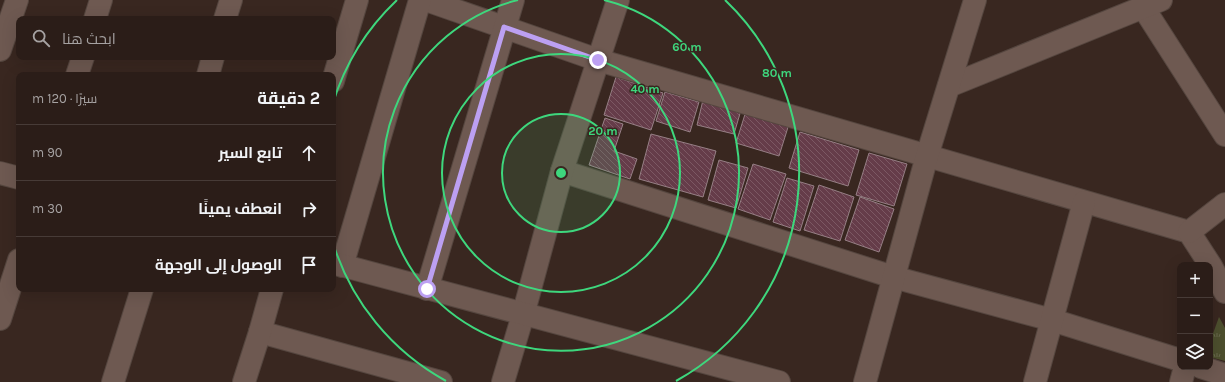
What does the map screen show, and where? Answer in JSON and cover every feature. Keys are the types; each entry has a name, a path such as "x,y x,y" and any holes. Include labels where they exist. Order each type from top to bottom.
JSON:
{"street":[{"path":"0,50 17,0"},
{"path":"96,16 101,0"},
{"path":"226,16 231,0"},
{"path":"336,72 357,0"},
{"path":"420,0 337,265 779,382"},
{"path":"426,0 598,60 1189,232 1207,262"},
{"path":"427,289 513,0"},
{"path":"503,382 524,315 562,171 618,0"},
{"path":"865,382 927,156 976,2"},
{"path":"949,86 1152,4 1225,135"},
{"path":"78,72 82,60"},
{"path":"209,72 212,60"},
{"path":"562,171 893,277 1052,320 1177,359"},
{"path":"0,173 16,177"},
{"path":"1034,382 1084,202"},
{"path":"1189,232 1225,204"},
{"path":"0,319 16,269"},
{"path":"1213,272 1225,292"},
{"path":"113,382 141,292"},
{"path":"244,382 271,292"},
{"path":"260,332 441,382"},
{"path":"1180,382 1183,370"},
{"path":"1210,370 1225,375"}],"green space":[{"path":"1219,317 1225,328 1225,361 1213,358 1213,334"}],"building":[{"path":"616,77 663,93 651,130 604,115"},
{"path":"665,92 699,102 690,132 656,121"},
{"path":"703,100 741,110 734,134 697,125"},
{"path":"746,111 789,124 779,156 736,143"},
{"path":"605,118 623,124 614,151 637,159 630,179 589,165"},
{"path":"800,132 859,150 848,186 789,168"},
{"path":"651,134 716,151 703,197 639,179"},
{"path":"869,153 907,164 894,206 856,195"},
{"path":"719,160 748,168 736,208 708,200"},
{"path":"753,164 786,174 770,220 738,209"},
{"path":"787,178 814,186 800,231 773,222"},
{"path":"819,185 854,197 840,241 804,230"},
{"path":"860,197 894,209 879,252 845,240"}],"route":[{"path":"427,289 504,27 598,60"}]}
